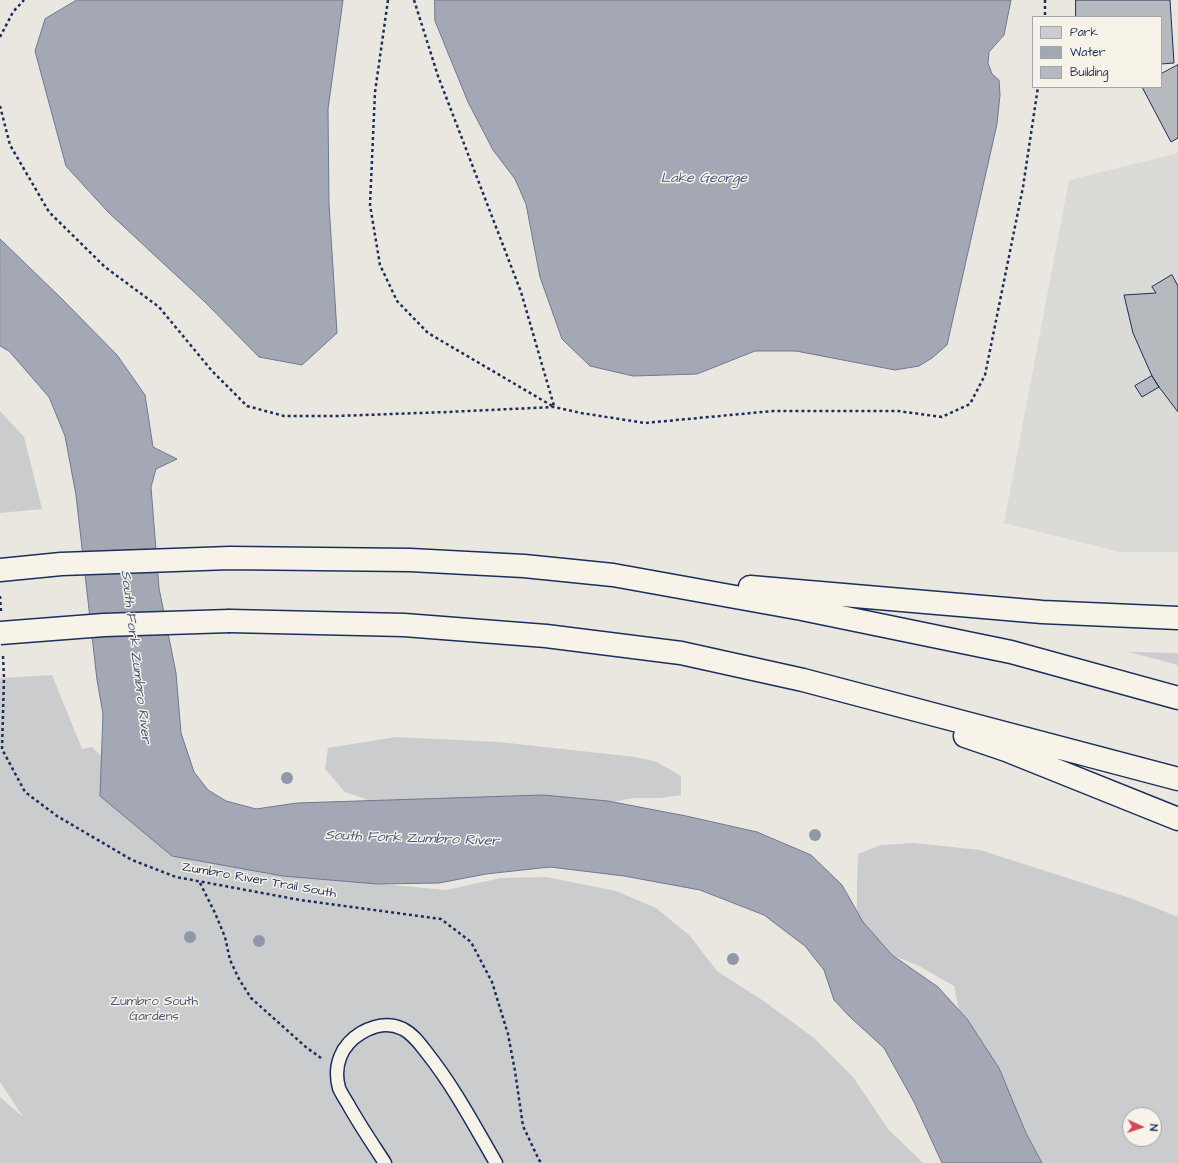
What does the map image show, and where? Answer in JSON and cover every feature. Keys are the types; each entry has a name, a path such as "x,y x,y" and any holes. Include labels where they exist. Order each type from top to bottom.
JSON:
{"highway":[{"path":"0,570 61,564 230,558 410,560 524,566 1042,612 1178,618"},
{"path":"613,575 802,609 1011,652 1178,698"},
{"path":"0,633 104,625 230,621 404,625 546,636 681,653 803,680 1178,778"},
{"path":"803,680 1006,750 1178,818"}],"lane":[{"path":"385,1163 354,1115 340,1089 336,1069 340,1056 347,1044 373,1026 388,1024 404,1029 416,1039 437,1065 465,1108 496,1163"}],"path":[{"path":"0,37 13,12 24,0"},
{"path":"388,0 376,92 370,205 380,265 397,301 428,333 554,407"},
{"path":"414,0 438,76 520,292 554,407"},
{"path":"1045,0 1045,16"},
{"path":"0,106 10,145 49,212 105,267 159,307 212,371 246,406 284,416 447,412 554,407 581,413 645,423 773,411 898,411 942,417 970,404 985,375 1023,187 1038,88"},
{"path":"0,596 1,611"},
{"name":"Zumbro River Trail South","path":"3,656 4,678 2,749 25,792 57,816 132,860 176,877 300,900 441,919 472,942 492,982 508,1034 523,1126 539,1160 542,1163"},
{"path":"200,882 225,937 230,960 239,979 251,998 307,1048 336,1069"}],"shaded area":[{"path":"1178,153 1178,552 1120,552 1004,523 1069,180"}],"green space":[{"path":"0,411 24,437 42,509 0,513"},
{"path":"1129,652 1178,653 1178,665"},
{"name":"Zumbro South Gardens","path":"52,675 82,749 92,747 119,774 360,882 446,890 501,878 546,877 616,891 656,908 690,936 717,971 765,1002 814,1038 853,1077 888,1129 923,1163 0,1163 0,1097 23,1117 0,1082 0,678"},
{"path":"396,737 499,742 635,757 657,762 681,776 681,795 662,798 634,798 575,809 395,809 345,792 325,769 328,748"},
{"path":"914,843 980,850 1133,899 1178,917 1178,1163 1031,1163 964,1034 954,986 919,966 877,949 857,920 858,854 881,845"}],"water":[{"path":"77,0 343,0 328,109 329,204 337,333 302,365 259,357 205,302 108,212 66,166 35,51 45,19"},
{"name":"Lake George","path":"435,0 1011,0 1004,35 989,52 988,63 992,74 999,80 1000,95 997,124 947,345 932,358 919,366 895,370 796,351 755,351 697,374 633,376 590,366 562,339 540,277 526,204 515,179 493,150 468,102 435,21"},
{"name":"South Fork Zumbro River","path":"0,239 117,355 145,395 153,447 177,459 156,469 151,487 159,588 176,673 181,733 194,772 208,790 226,801 256,809 297,803 543,795 608,801 686,816 757,832 811,855 842,885 863,922 892,955 938,987 967,1019 999,1068 1026,1133 1042,1163 942,1163 914,1102 884,1048 834,1000 824,970 805,946 764,915 700,890 624,876 550,867 486,874 439,883 377,884 283,876 172,856 100,796 103,714 97,680 76,495 65,436 49,397 9,351 0,346"}],"building":[{"path":"1076,0 1170,0 1174,63 1162,64 1162,16 1076,16"},
{"path":"1178,65 1178,138 1171,142 1143,88 1162,88 1162,73"},
{"path":"1172,275 1178,286 1178,412 1152,376 1133,333 1124,295 1156,293 1152,287"},
{"path":"1152,376 1159,387 1142,397 1135,386"}]}
